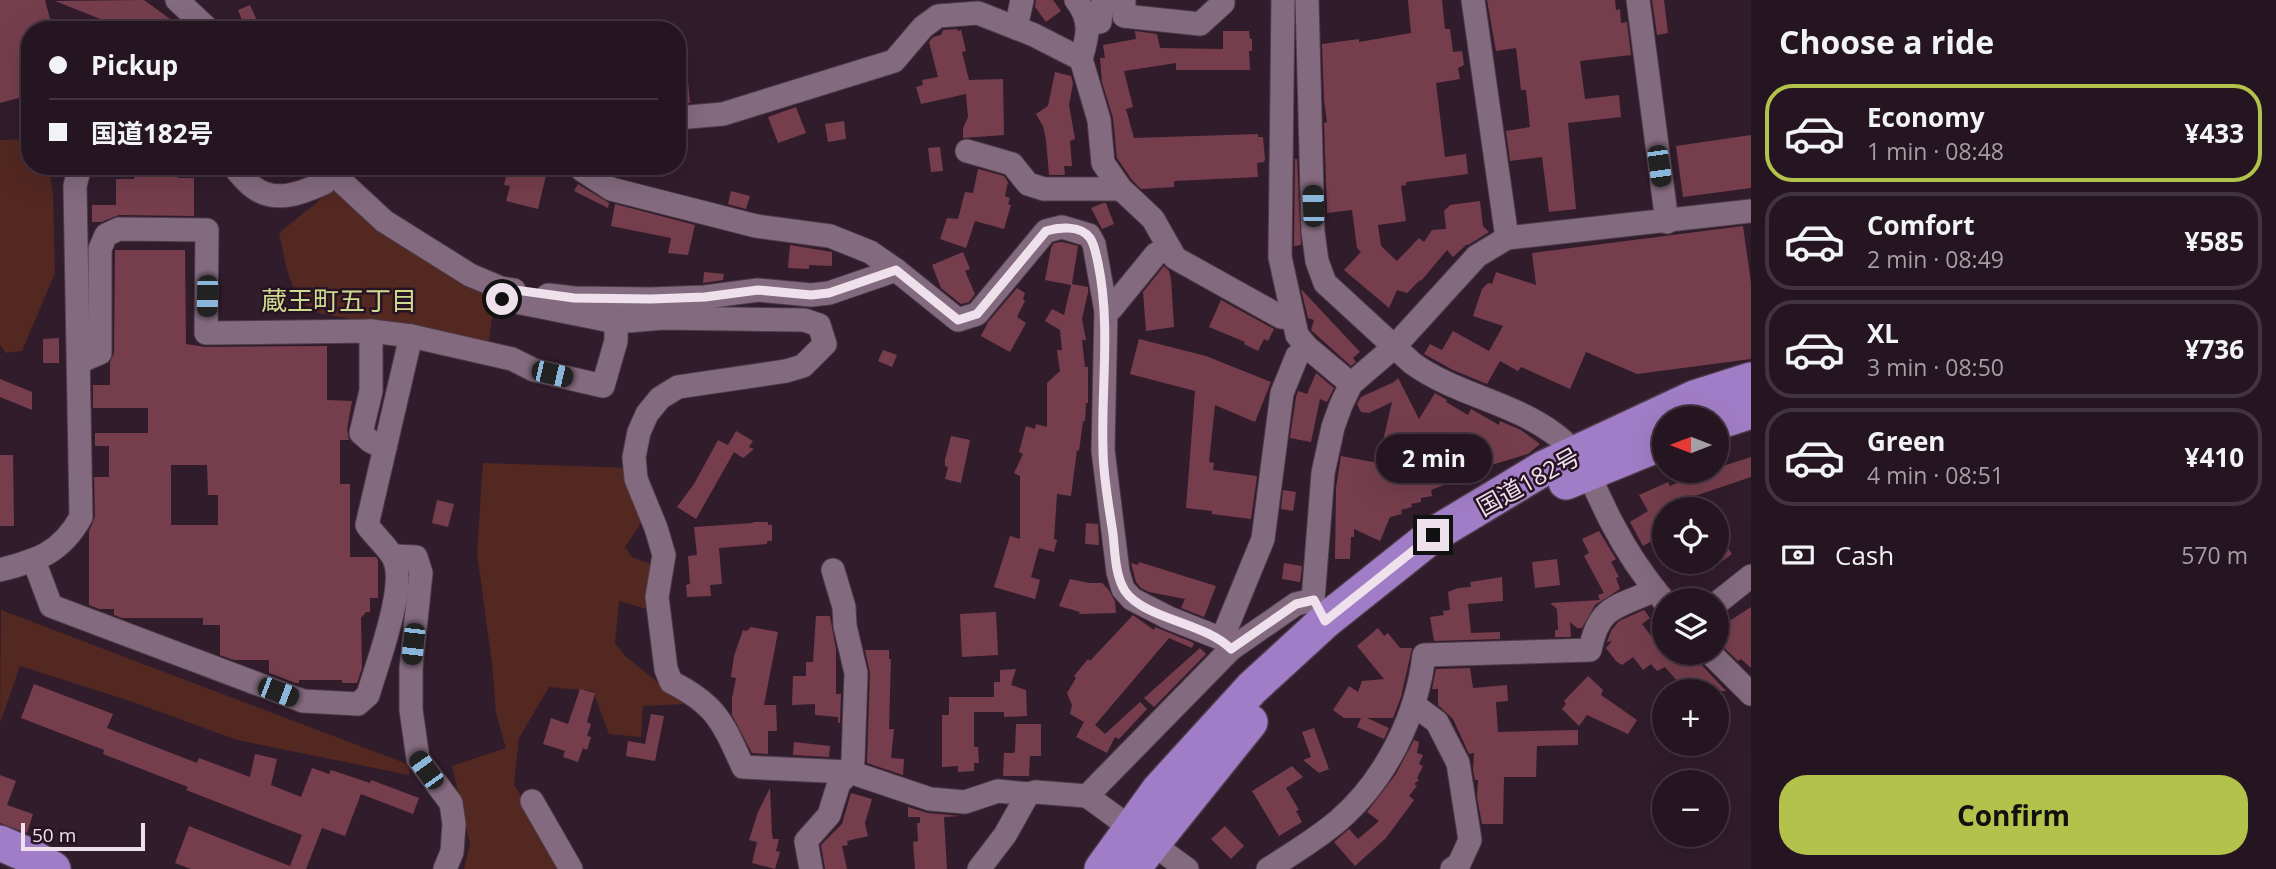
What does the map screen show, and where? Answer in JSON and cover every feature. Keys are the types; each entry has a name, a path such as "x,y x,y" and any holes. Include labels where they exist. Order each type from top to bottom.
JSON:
{"highway":[{"name":"国道182号","path":"1169,801 1265,702 1401,583 1582,463 1694,398 1751,380"},
{"path":"1729,418 1751,411"},
{"name":"国道182号","path":"1102,869 1150,850 1169,801 1252,688 1319,611 1433,535 1544,468 1582,463 1652,445"},
{"path":"0,843 53,869"},
{"path":"1074,869 1150,850"},
{"path":"0,861 20,869"}],"street":[{"path":"945,0 977,0 1009,15 1016,28"},
{"path":"1016,28 1021,0"},
{"path":"1076,0 1086,12 1088,24 1089,34 1081,59 1099,120 1103,163 1121,189 1153,219 1175,258 1281,317 1293,318"},
{"path":"1088,24 1100,22 1104,0"},
{"path":"1124,0 1124,16 1200,24 1223,0"},
{"path":"1283,0 1280,257 1297,335 1307,347 1351,384"},
{"path":"1307,0 1314,232 1317,261 1325,283 1427,375 1525,416 1557,435 1582,463 1615,529 1654,588"},
{"path":"1473,0 1507,238"},
{"path":"1638,0 1667,222"},
{"path":"185,2 201,21"},
{"path":"686,117 723,114 894,61 923,27 938,16 978,13 1081,59"},
{"path":"967,151 1012,164 1028,184 1044,189 1121,189"},
{"path":"0,570 34,561 52,551 72,534 81,517 75,186 77,175"},
{"path":"242,175 253,187 268,194 285,196 304,192 324,183 326,175"},
{"path":"335,175 384,220 470,275 501,288 587,298 705,297 758,290 811,295 829,293 896,270"},
{"path":"589,175 611,190 756,226 830,236 870,252 958,320 977,314 1046,231 1062,227 1089,235 1094,244 1106,311 1102,450 1118,572 1123,589 1132,599 1226,644"},
{"path":"1087,796 1226,644 1296,604 1319,611 1323,473 1333,427 1351,384 1394,347 1477,256 1507,238 1751,211"},
{"path":"79,362 100,353 100,249 106,234 119,229 207,230 206,333 371,331 411,336 512,359 534,370 603,386 616,341 616,322"},
{"path":"1106,311 1111,309 1156,254 1170,249"},
{"path":"501,288 502,299 616,322 663,318 804,320 819,325 825,344 803,366 763,375 678,387 660,397 647,414 639,432 634,457 636,480 656,527 664,555 657,597 666,669 671,682 693,693 723,721 743,767 850,772 930,799 965,802 998,790 1087,796 1150,850"},
{"path":"371,331 371,391 361,433 385,448"},
{"path":"34,561 51,606 303,701 358,704 368,695 399,576 394,556 367,525 411,336"},
{"path":"1226,644 1263,538 1282,393 1297,356 1307,347"},
{"path":"394,556 416,557 421,573 411,668 411,710 418,759 450,803 454,824 452,852 445,869"},
{"path":"811,869 806,841 829,816 839,783 850,772 853,760 856,673 845,626 844,607 833,570"},
{"path":"1729,593 1751,576"},
{"path":"1268,869 1297,861 1339,820 1382,770 1414,705 1421,683 1424,655 1590,650 1594,629 1602,615 1652,597"},
{"path":"1722,665 1751,694"},
{"path":"1414,705 1437,722 1458,763 1470,840 1460,863 1452,869"},
{"path":"979,869 1005,835 1028,794"},
{"path":"532,801 571,869"}],"shaded area":[{"path":"21,139 21,175 50,175 53,193 55,273 22,351 6,353 0,345 0,140"},
{"path":"333,189 495,297 488,346 421,330 322,314 302,301 291,281 279,233"},
{"path":"483,463 629,468 640,525 625,547 632,557 653,565 650,610 619,601 615,643 625,656 685,704 643,706 641,737 609,734 593,691 549,687 519,738 514,784 562,869 464,869 470,844 452,766 506,748 496,713 477,553"},
{"path":"1,610 410,765 409,775 237,740 130,701 20,666 0,723"}],"building":[{"path":"0,0 45,0 51,21 21,21 21,97 0,103"},
{"path":"144,0 173,21 104,21 55,1"},
{"path":"1036,0 1053,0 1061,11 1046,22 1035,7"},
{"path":"1408,0 1442,0 1445,29 1450,29 1453,52 1462,51 1464,65 1458,68 1460,79 1436,83 1445,157 1466,154 1468,174 1406,182 1406,185 1401,186 1406,221 1378,225 1381,246 1397,261 1419,238 1424,242 1432,230 1446,229 1444,211 1450,205 1480,201 1483,226 1489,232 1467,244 1453,257 1447,250 1407,293 1397,290 1389,308 1344,270 1361,252 1357,248 1352,210 1327,213 1324,123 1327,122 1322,44 1359,39 1359,42 1411,33"},
{"path":"1487,0 1615,0 1616,10 1620,9 1621,23 1627,22 1631,55 1580,61 1585,99 1619,95 1621,117 1568,123 1576,209 1549,212 1542,157 1510,161 1506,131 1530,127 1526,90 1521,90 1516,48 1496,51"},
{"path":"1652,0 1664,0 1668,33 1657,35"},
{"path":"250,5 257,21 242,21 238,10"},
{"path":"943,30 961,30 966,51 962,52 969,80 1003,79 1004,135 963,138 963,128 968,117 966,94 921,104 916,87 923,85 922,80 938,77 929,42 933,37 941,35"},
{"path":"1135,31 1157,34 1160,48 1223,49 1223,31 1249,31 1252,39 1252,51 1249,51 1250,70 1176,70 1176,63 1124,71 1133,107 1126,109 1134,138 1258,134 1258,137 1263,137 1265,159 1264,162 1257,163 1258,177 1174,181 1174,187 1141,189 1132,180 1117,158 1113,118 1102,82 1100,58 1105,58 1103,45 1136,39"},
{"path":"686,71 687,71 690,103 686,103"},
{"path":"1055,72 1071,76 1073,83 1069,105 1075,139 1070,141 1072,166 1064,166 1065,175 1049,175 1046,140 1043,126 1036,114 1048,106"},
{"path":"796,107 806,133 778,143 768,117"},
{"path":"844,121 846,139 828,142 825,124"},
{"path":"1751,135 1751,188 1683,197 1676,146"},
{"path":"940,147 943,171 931,172 928,148"},
{"path":"1295,159 1301,245 1294,246"},
{"path":"978,169 1004,176 1008,182 1005,196 1010,198 1008,204 1011,205 1004,229 975,221 966,248 940,239 947,218 958,219 965,192 973,193"},
{"path":"134,175 178,175 178,178 194,178 194,216 119,215 101,222 92,222 92,205 116,205 116,179 134,179"},
{"path":"506,175 546,175 538,209 506,201 510,186 504,185"},
{"path":"578,184 609,203 608,208 574,191"},
{"path":"731,191 750,196 746,209 728,204"},
{"path":"1106,203 1114,224 1102,229 1091,208"},
{"path":"615,204 695,225 688,255 668,253 671,238 611,226"},
{"path":"1743,226 1751,283 1751,359 1637,374 1586,352 1570,389 1521,367 1518,371 1500,361 1487,384 1424,354 1430,344 1442,350 1453,331 1489,351 1503,326 1473,316 1482,289 1488,283 1492,284 1496,272 1536,285 1532,253"},
{"path":"1054,243 1078,246 1072,284 1088,287 1082,319 1086,340 1082,340 1085,367 1088,367 1088,403 1079,451 1077,450 1071,496 1057,494 1054,539 1057,540 1054,552 1039,548 1031,577 1040,580 1035,599 994,587 1010,536 1020,539 1020,476 1014,473 1023,454 1019,452 1026,426 1035,429 1036,424 1047,427 1047,383 1060,371 1057,350 1062,350 1060,330 1045,321 1052,309 1064,315 1071,285 1045,280 1051,248"},
{"path":"790,245 832,252 832,266 788,268"},
{"path":"115,250 185,250 186,344 206,347 327,346 327,400 352,401 347,430 349,440 340,440 340,484 350,484 350,557 376,557 378,560 378,598 370,598 370,612 366,612 361,618 362,668 357,683 342,683 342,680 299,680 299,683 295,683 269,673 269,660 234,660 220,655 220,625 203,625 203,618 122,618 114,615 114,609 99,609 89,605 89,531 95,517 94,477 109,477 109,446 95,446 95,433 148,433 148,408 93,408 93,385 110,385 110,362 114,353","holes":["171,465 207,465 208,495 218,495 218,525 171,525"]},
{"path":"963,252 970,269 965,271 975,294 969,302 961,304 941,288 932,265"},
{"path":"1164,266 1171,279 1174,327 1146,331 1143,292"},
{"path":"704,272 724,274 723,280 703,283"},
{"path":"1017,288 1025,293 1025,301 1017,317 1026,323 1010,352 981,336 988,322"},
{"path":"1301,289 1360,352 1353,358 1356,362 1351,366 1311,330 1314,320 1308,318"},
{"path":"1221,300 1274,329 1268,341 1264,339 1258,351 1244,344 1245,342 1209,327"},
{"path":"59,338 59,363 43,363 43,339"},
{"path":"1139,339 1206,356 1271,382 1255,422 1215,405 1209,462 1214,463 1213,470 1257,476 1251,519 1186,508 1195,391 1130,374"},
{"path":"883,350 897,355 892,367 878,361"},
{"path":"1316,373 1334,388 1327,402 1320,399 1311,442 1290,438 1298,391 1307,394"},
{"path":"1398,378 1419,419 1435,393 1468,415 1471,409 1499,425 1500,421 1521,430 1540,444 1528,454 1485,467 1486,469 1431,490 1432,496 1421,498 1421,502 1401,510 1402,514 1390,517 1380,541 1354,529 1350,559 1335,559 1336,488 1341,456 1378,463 1392,402 1369,413 1361,412 1357,404 1361,397"},
{"path":"0,379 32,392 32,410 0,397"},
{"path":"736,431 753,441 749,447 754,449 743,458 734,452 696,519 677,507 694,484 718,440 728,445"},
{"path":"951,436 970,440 961,483 945,479 948,467 945,466 945,460"},
{"path":"0,455 13,455 14,526 0,526"},
{"path":"1751,457 1751,477 1692,497 1652,497 1652,541 1643,546 1630,522 1648,511 1639,495 1666,483 1670,486 1676,483 1729,483 1729,464"},
{"path":"1283,490 1296,492 1293,511 1281,509"},
{"path":"437,500 454,504 448,527 432,523"},
{"path":"768,522 768,525 772,525 772,541 767,541 767,544 719,548 722,584 710,585 711,596 687,597 686,585 690,584 688,556 697,555 694,527"},
{"path":"1086,523 1098,524 1099,545 1085,544"},
{"path":"1599,531 1616,559 1611,562 1619,577 1616,578 1620,589 1595,605 1582,628 1577,628 1570,622 1571,637 1555,637 1555,630 1558,630 1557,609 1550,603 1600,600 1598,595 1604,593 1584,556 1589,553 1582,539"},
{"path":"1557,559 1560,585 1535,588 1532,562"},
{"path":"1139,562 1216,586 1204,617 1181,608 1185,599 1141,588 1136,582 1131,563 1138,565"},
{"path":"1284,563 1302,566 1300,582 1282,579"},
{"path":"1502,577 1503,601 1468,604 1471,633 1500,632 1500,639 1434,641 1430,617 1444,615 1443,611 1450,610 1448,592 1471,587 1470,582"},
{"path":"1070,579 1102,583 1115,601 1116,613 1079,614 1080,612 1059,606"},
{"path":"1751,607 1751,668 1729,652 1729,621"},
{"path":"1644,610 1650,618 1642,624 1652,637 1652,665 1702,665 1715,679 1675,679 1665,667 1657,671 1651,664 1643,670 1633,657 1622,665 1606,648 1612,641 1607,642 1611,631 1619,621"},
{"path":"996,612 998,655 962,657 960,614"},
{"path":"1133,615 1154,630 1155,627 1194,643 1192,648 1169,638 1095,725 1105,734 1140,702 1147,709 1119,739 1115,737 1107,753 1076,737 1084,722 1070,714 1072,705 1067,693 1076,678 1074,676 1088,659 1090,661"},
{"path":"816,616 830,616 836,649 836,694 841,694 840,723 838,717 815,715 815,704 792,705 793,676 806,676 806,662 813,662"},
{"path":"751,627 778,632 764,705 776,705 777,731 768,731 768,754 752,753 732,715 736,678 731,677 734,656 743,630 747,631"},
{"path":"1378,628 1384,636 1388,633 1400,648 1412,648 1401,697 1393,718 1367,718 1389,728 1384,739 1357,727 1361,718 1344,718 1333,710 1349,686 1358,692 1362,681 1384,679 1357,646"},
{"path":"1200,648 1206,654 1154,707 1144,698"},
{"path":"865,650 889,650 889,729 894,729 891,758 904,759 903,775 867,763 870,673"},
{"path":"1470,668 1473,688 1507,685 1508,701 1496,702 1498,732 1578,730 1578,745 1537,746 1536,777 1504,777 1503,824 1482,824 1477,797 1478,780 1475,780 1473,770 1474,753 1469,754 1453,719 1438,705 1438,689 1432,689 1436,669"},
{"path":"1016,669 1011,685 1026,690 1027,716 1004,717 1004,712 974,712 974,747 978,747 979,763 974,763 974,771 958,772 958,766 942,767 942,715 949,715 949,697 994,697 994,682 1000,682 1000,670"},
{"path":"1588,676 1603,690 1601,695 1637,720 1628,734 1587,715 1579,726 1562,709 1566,704 1564,701"},
{"path":"34,684 113,714 107,728 197,763 199,758 250,777 255,754 277,759 271,785 301,797 312,768 329,774 331,770 370,783 371,780 419,798 413,814 361,794 345,836 322,828 306,869 191,869 175,863 189,826 290,866 302,835 186,790 188,787 103,754 104,750 21,718"},
{"path":"580,689 595,693 587,722 591,724 587,736 591,737 587,750 583,748 578,762 563,757 565,751 543,744 551,718 568,724"},
{"path":"651,714 664,716 655,761 626,756 628,741 645,744"},
{"path":"1016,724 1041,724 1041,756 1030,756 1029,776 1003,776 1004,753 1015,751"},
{"path":"1314,728 1329,769 1319,773 1303,760 1311,757 1302,732"},
{"path":"1414,740 1419,742 1417,753 1423,755 1419,764 1423,766 1417,778 1419,780 1414,784 1417,786 1409,796 1414,800 1386,838 1355,866 1334,842 1349,829 1358,839 1379,821 1367,812 1396,774"},
{"path":"794,742 830,746 829,757 793,755"},
{"path":"1292,766 1303,777 1286,788 1299,810 1296,811 1302,822 1279,836 1252,791"},
{"path":"0,775 16,781 7,805 33,814 27,833 0,823"},
{"path":"770,788 772,834 773,839 779,839 776,851 780,852 775,869 752,863 757,842 749,840 758,812"},
{"path":"851,793 872,799 865,823 868,836 847,841 848,845 842,846 847,869 825,869 821,845 842,824"},
{"path":"908,807 928,813 960,816 944,817 947,869 915,869 913,842 918,841 917,823 920,823 920,817 908,817"},
{"path":"1225,826 1244,846 1231,859 1211,839"}],"district":[{"name":"蔵王町五丁目","path":"339,300"}],"route":[{"path":"502,299 501,288 574,298 705,297 758,290 811,295 829,293 896,270 958,320 977,314 1046,231 1062,227 1079,230 1089,235 1094,244 1102,282 1106,311 1102,450 1104,474 1118,572 1123,589 1132,599 1169,618 1222,639 1231,649 1296,604 1314,600 1325,621 1433,535"}]}
